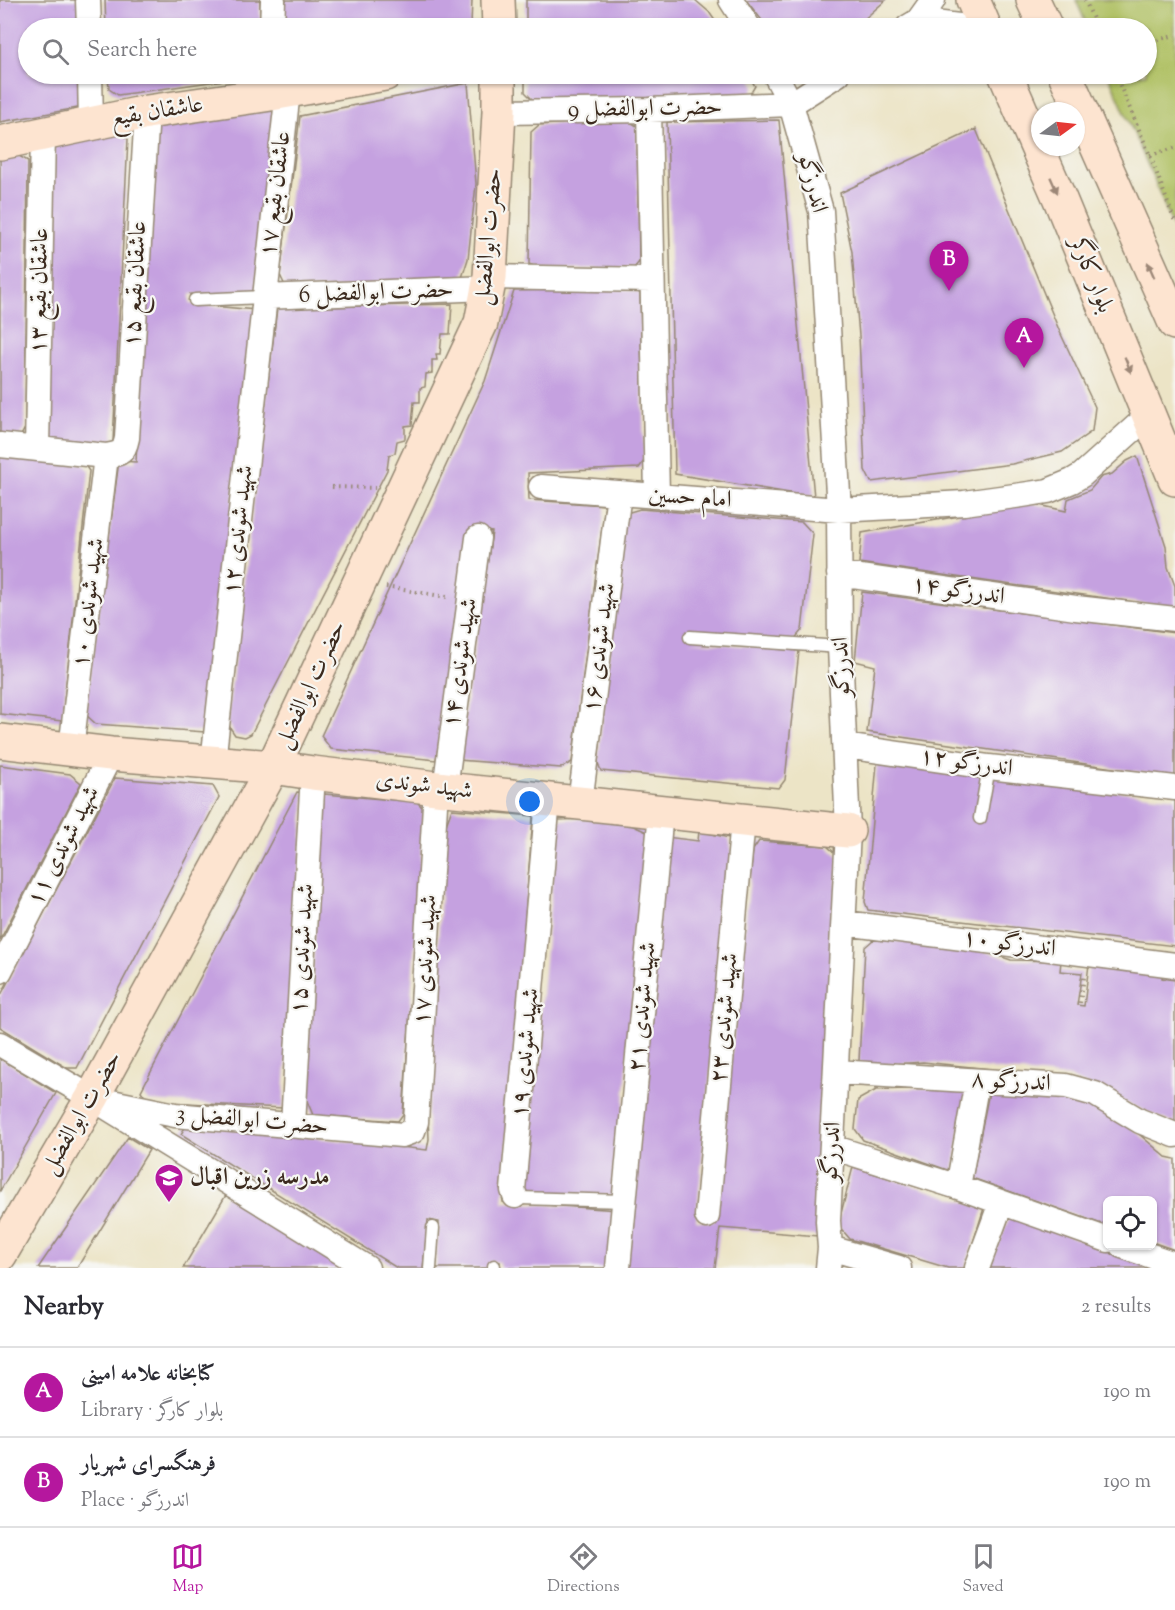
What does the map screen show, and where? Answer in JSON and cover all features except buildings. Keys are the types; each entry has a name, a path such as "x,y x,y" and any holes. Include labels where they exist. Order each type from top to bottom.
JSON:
{"street":[{"path":"88,0 89,18"},
{"path":"272,18 273,0"},
{"path":"498,0 499,18"},
{"path":"731,0 743,18"},
{"path":"918,18 933,0"},
{"path":"973,0 981,18"},
{"path":"1033,0 1041,18"},
{"path":"90,84 91,123"},
{"name":"عاشقان بقیع","path":"0,143 295,84"},
{"name":"حضرت ابوالفضل","path":"0,1255 92,1098 273,766 481,323 489,283 499,84"},
{"name":"اندرزگو","path":"780,84 791,104 821,211 838,510 840,647 848,831 828,1221 829,1258"},
{"path":"791,104 822,84"},
{"name":"بلوار کارگر","path":"1009,84 1059,197 1175,479"},
{"path":"1069,84 1175,323"},
{"name":"عاشقان بقیع ۱۷","path":"264,297 277,86"},
{"name":"حضرت ابوالفضل 9","path":"499,112 649,110 791,104"},
{"path":"649,110 657,496"},
{"name":"عاشقان بقیع ۱۵","path":"113,455 125,448 127,438 147,112"},
{"name":"عاشقان بقیع ۱۳","path":"37,449 43,133"},
{"name":"حضرت ابوالفضل 6","path":"264,297 489,283 652,280"},
{"name":"شهید شوندی ۱۲","path":"213,762 264,297"},
{"name":"امام حسین","path":"541,487 838,510 964,503 1048,490 1072,481 1082,475 1149,415"},
{"path":"0,445 113,455"},
{"name":"شهید شوندی ۱۰","path":"71,749 113,455"},
{"name":"شهید شوندی ۱۶","path":"580,803 619,493"},
{"name":"شهید شوندی ۱۴","path":"440,788 478,538"},
{"name":"اندرزگو ۱۴","path":"839,574 1076,608 1175,619"},
{"name":"شهید شوندی","path":"0,741 111,754 273,766 440,788 848,831"},
{"name":"اندرزگو ۱۲","path":"845,746 989,767 1175,788"},
{"name":"شهید شوندی ۱۱","path":"0,971 111,754"},
{"name":"شهید شوندی ۱۵","path":"293,1125 313,773"},
{"name":"شهید شوندی ۱۷","path":"412,1131 416,1122 440,788"},
{"name":"شهید شوندی ۱۹","path":"514,1196 548,800"},
{"name":"شهید شوندی ۲۱","path":"618,1268 661,812"},
{"name":"شهید شوندی ۲۳","path":"707,1216 743,820"},
{"name":"اندرزگو ۱۰","path":"843,923 1175,964"},
{"path":"0,1044 92,1098 367,1268"},
{"name":"اندرزگو ۸","path":"836,1072 1066,1086 1095,1094 1140,1121 1175,1135"},
{"path":"958,1187 977,1081"},
{"name":"حضرت ابوالفضل 3","path":"92,1098 175,1115 402,1135 412,1131"},
{"path":"160,1141 175,1115"},
{"path":"832,1147 958,1187 1103,1239"},
{"path":"977,1268 1001,1203"},
{"path":"1136,1250 1175,1264"},
{"path":"829,1258 899,1268"}],"lane":[{"path":"195,300 264,297"},
{"path":"690,637 840,647"},
{"path":"980,818 989,767"},
{"name":"شهید شوندی ۱۹","path":"514,1196 624,1201"},
{"path":"430,1268 433,1228"}],"path":[{"path":"1085,0 1093,18"},
{"path":"1157,40 1175,35"},
{"path":"1120,84 1175,222"},
{"path":"1150,155 1175,148"},
{"path":"332,487 402,490"},
{"path":"359,582 469,601"}],"green space":[{"path":"1076,0 1175,0 1175,232 1112,84 1157,84 1157,18 1084,18"}],"place":[{"name":"فرهنگسرای شهریار","path":"949,291"},
{"name":"کتابخانه علامه امینی","path":"1024,368"},
{"name":"مدرسه زرین اقبال","path":"169,1204"}]}
